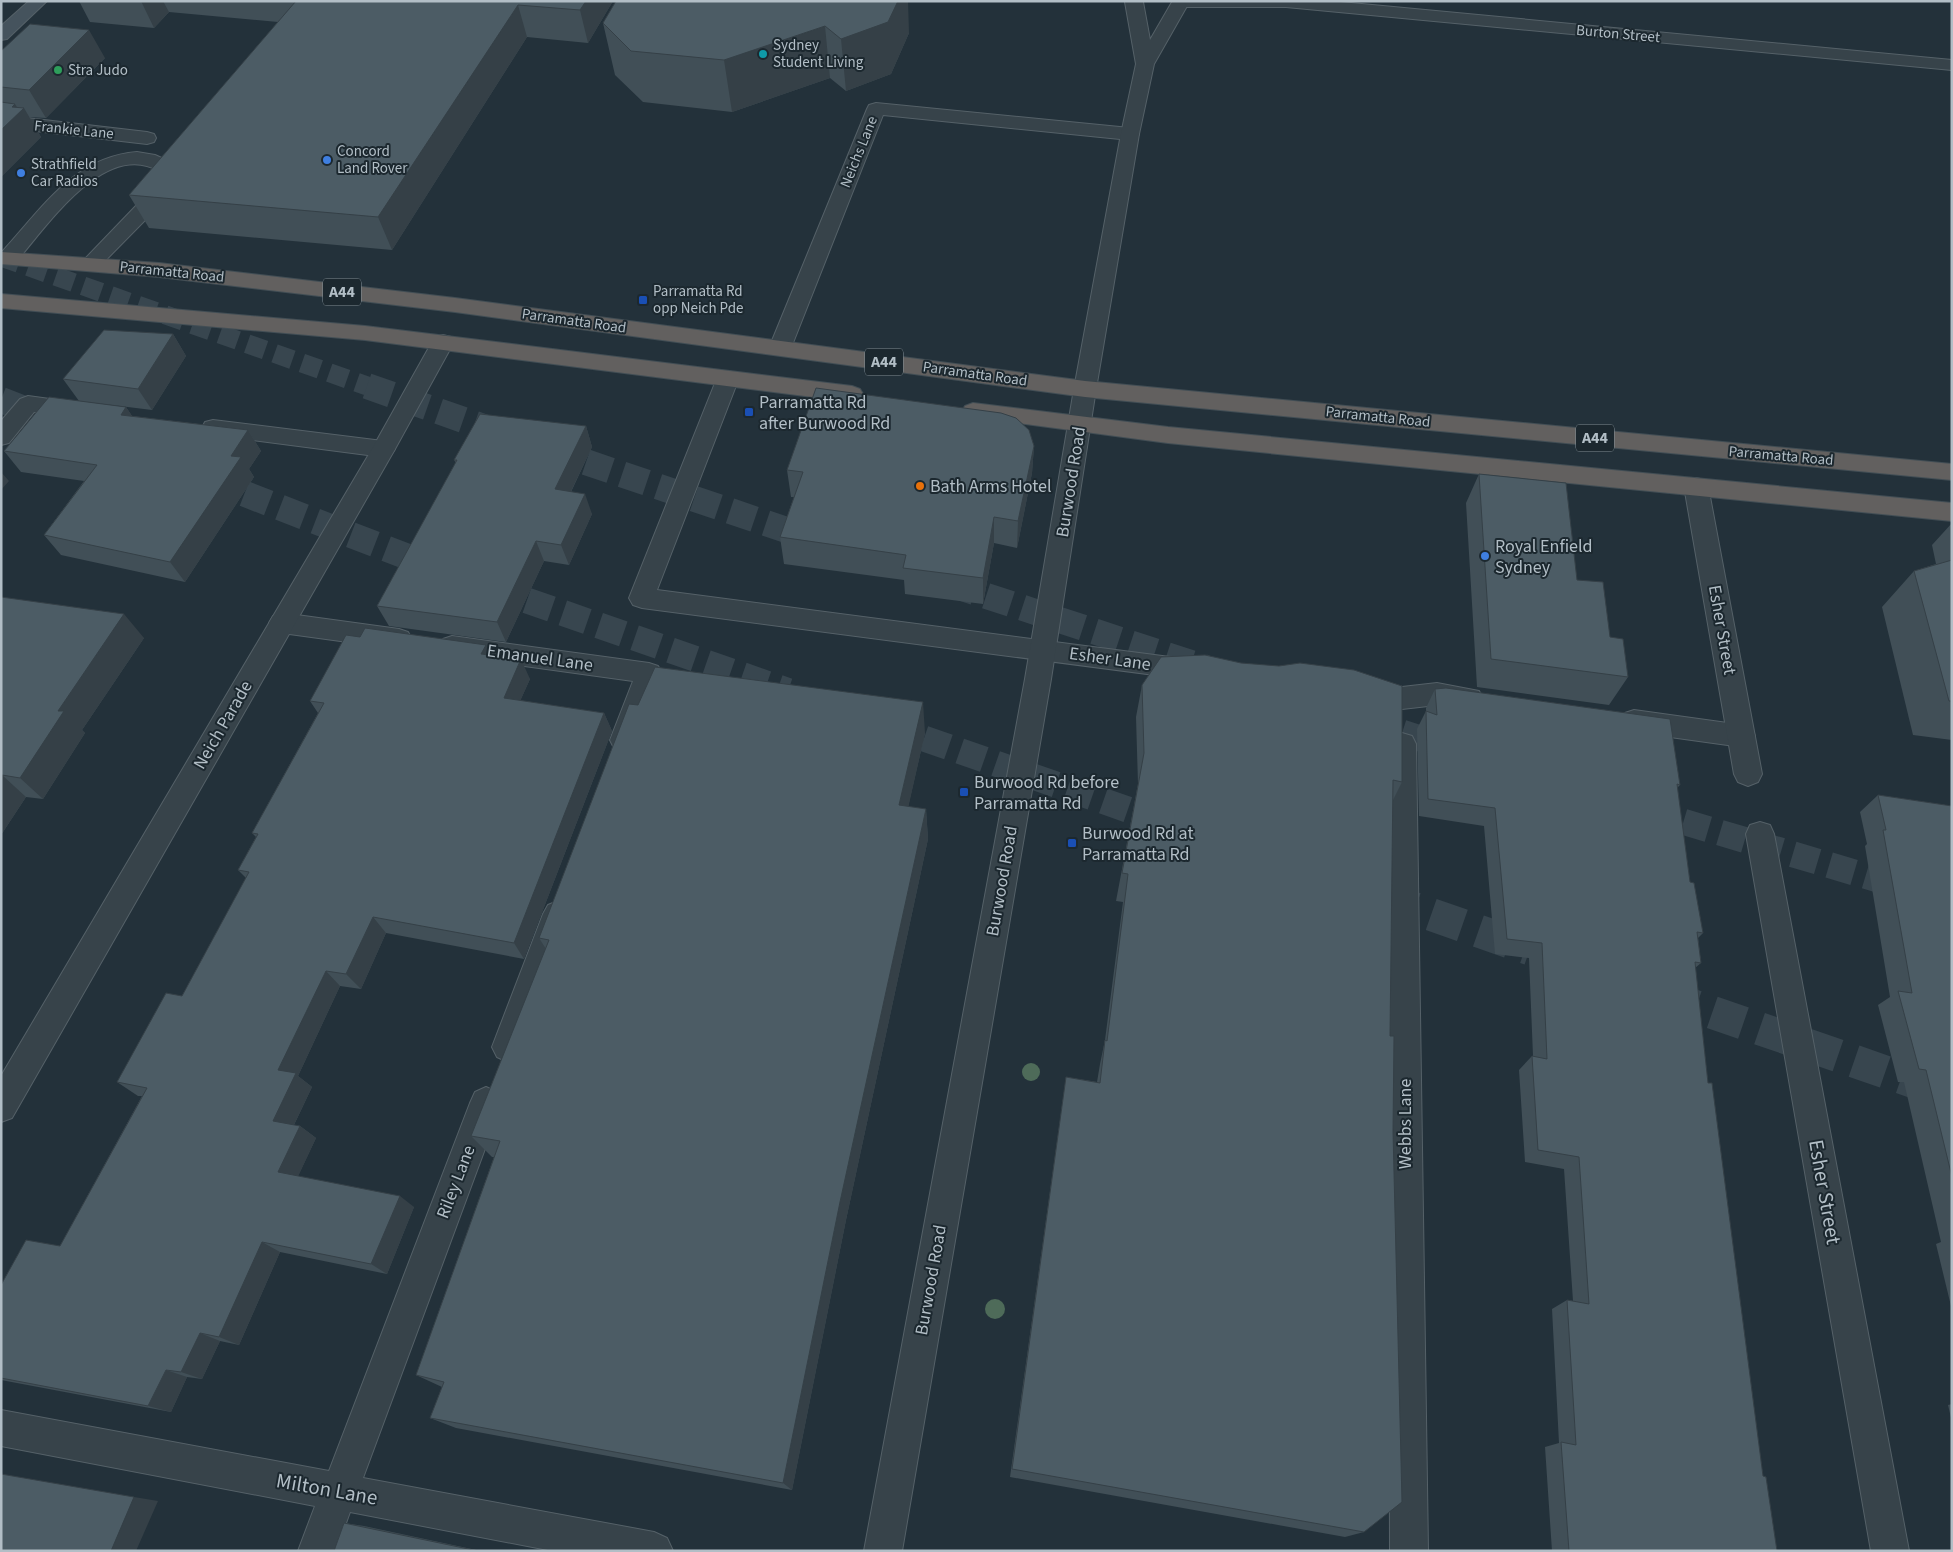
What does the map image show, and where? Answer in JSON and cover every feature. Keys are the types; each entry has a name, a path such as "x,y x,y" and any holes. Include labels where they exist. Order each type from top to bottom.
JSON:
{"highway":[{"name":"Parramatta Road","path":"5,258 159,270 455,305 1085,388 1952,472"},
{"name":"A44","path":"1,301 294,326 443,342 869,397"},
{"name":"A44","path":"956,408 1079,425 1952,512"}],"main road":[{"path":"1,35 39,1"}],"street":[{"name":"Burton Street","path":"1145,5 1278,2 1952,65"},
{"name":"Burwood Road","path":"1145,64 1183,3"},
{"name":"Burwood Road","path":"883,1551 1043,650 1085,388 1130,134 1145,64 1145,5"},
{"name":"Neichs Lane","path":"780,348 876,109 1130,134"},
{"name":"Frankie Lane","path":"1,121 147,138"},
{"path":"5,258 86,176 103,166 120,160 149,159 160,162 168,168 169,176 165,186 151,203 90,264"},
{"name":"Neich Parade","path":"1,1107 383,449 443,342"},
{"name":"Esher Lane","path":"728,378 642,598 1214,673"},
{"path":"1,437 28,404 97,413"},
{"path":"196,426 383,449"},
{"name":"Esher Street","path":"1696,486 1748,774"},
{"name":"Emanuel Lane","path":"282,623 649,672 614,766"},
{"path":"1342,690 1402,698 1437,694 1496,702"},
{"name":"Webbs Lane","path":"1402,698 1409,1551"},
{"path":"1614,718 1742,736"},
{"name":"Esher Street","path":"1760,834 1890,1551"},
{"name":"Riley Lane","path":"317,1551 568,887"},
{"name":"Milton Lane","path":"1,1428 654,1551"}],"building":[{"path":"296,1 586,1 580,10 518,5 378,217 129,195"},
{"path":"616,1 898,1 888,22 841,39 825,26 724,60 631,51 603,23"},
{"path":"30,24 89,30 29,90 1,87 1,51"},
{"path":"1,102 15,104 12,107 24,108 1,130"},
{"path":"104,330 173,334 138,389 63,379"},
{"path":"816,388 1001,413 1016,418 1029,430 1034,446 1018,521 994,517 983,578 903,568 906,555 780,537 803,472 787,470"},
{"path":"49,397 126,407 121,415 248,430 231,456 241,457 170,562 44,535 97,465 4,451"},
{"path":"480,414 586,426 555,489 585,494 561,545 536,541 497,622 377,606 457,460 454,460"},
{"path":"1479,474 1566,483 1577,580 1603,582 1610,637 1623,639 1628,677 1491,659"},
{"path":"1952,560 1952,701 1949,701 1914,571"},
{"path":"1,597 124,614 58,711 64,711 20,778 2,775 1,777"},
{"path":"365,628 486,645 481,654 521,659 504,698 604,713 514,943 373,917 346,974 326,971 278,1070 296,1073 273,1121 300,1126 278,1172 400,1196 371,1264 262,1242 219,1337 200,1333 181,1372 166,1370 148,1406 1,1378 1,1285 26,1240 60,1246 147,1088 117,1082 166,993 182,996 249,872 238,870 258,834 252,833 324,703 310,701 346,635 360,637"},
{"path":"1205,655 1241,663 1279,666 1300,663 1354,670 1402,686 1402,782 1393,780 1390,1036 1394,1036 1393,1131 1402,1502 1364,1532 1012,1469 1066,1077 1100,1083 1105,1040 1107,1041 1128,874 1122,873 1144,753 1142,685 1161,657"},
{"path":"655,667 923,702 899,805 926,809 840,1202 783,1483 430,1418 444,1382 416,1375 500,1141 471,1136 549,940 539,938 629,704 638,705"},
{"path":"1446,688 1670,719 1680,785 1677,784 1690,882 1694,883 1703,933 1697,932 1701,963 1695,962 1708,1083 1712,1083 1763,1476 1766,1477 1777,1551 1569,1551 1561,1442 1576,1445 1567,1300 1589,1304 1579,1157 1538,1150 1532,1056 1547,1059 1542,943 1507,939 1495,808 1428,799 1426,711 1437,715 1435,689"},
{"path":"1878,795 1952,806 1952,1177 1926,1070 1919,1069 1898,991 1912,993 1883,830 1886,830"},
{"path":"1,1474 134,1497 111,1551 1,1551"},
{"path":"344,1523 478,1551 334,1551"}],"tunnel":[{"path":"1,257 370,387"},
{"path":"367,386 509,436"},
{"path":"1,400 71,427"},
{"path":"550,450 819,541"},
{"path":"209,480 439,569"},
{"path":"950,584 1206,668"},
{"path":"491,588 788,691"},
{"path":"1366,721 1453,749"},
{"path":"888,726 1169,824"},
{"path":"1647,811 1920,892"},
{"path":"1915,891 1952,902"},
{"path":"1384,898 1530,949"},
{"path":"1665,996 1952,1095"}],"place":[{"name":"Sydney Student Living","path":"763,54"},
{"name":"Stra Judo","path":"58,70"},
{"name":"Concord Land Rover","path":"327,160"},
{"name":"Strathfield Car Radios","path":"21,173"},
{"name":"Parramatta Rd opp Neich Pde","path":"643,300"},
{"name":"Parramatta Rd after Burwood Rd","path":"749,412"},
{"name":"Bath Arms Hotel","path":"920,486"},
{"name":"Royal Enfield Sydney","path":"1485,556"},
{"name":"Burwood Rd before Parramatta Rd","path":"964,792"},
{"name":"Burwood Rd at Parramatta Rd","path":"1072,843"}]}
